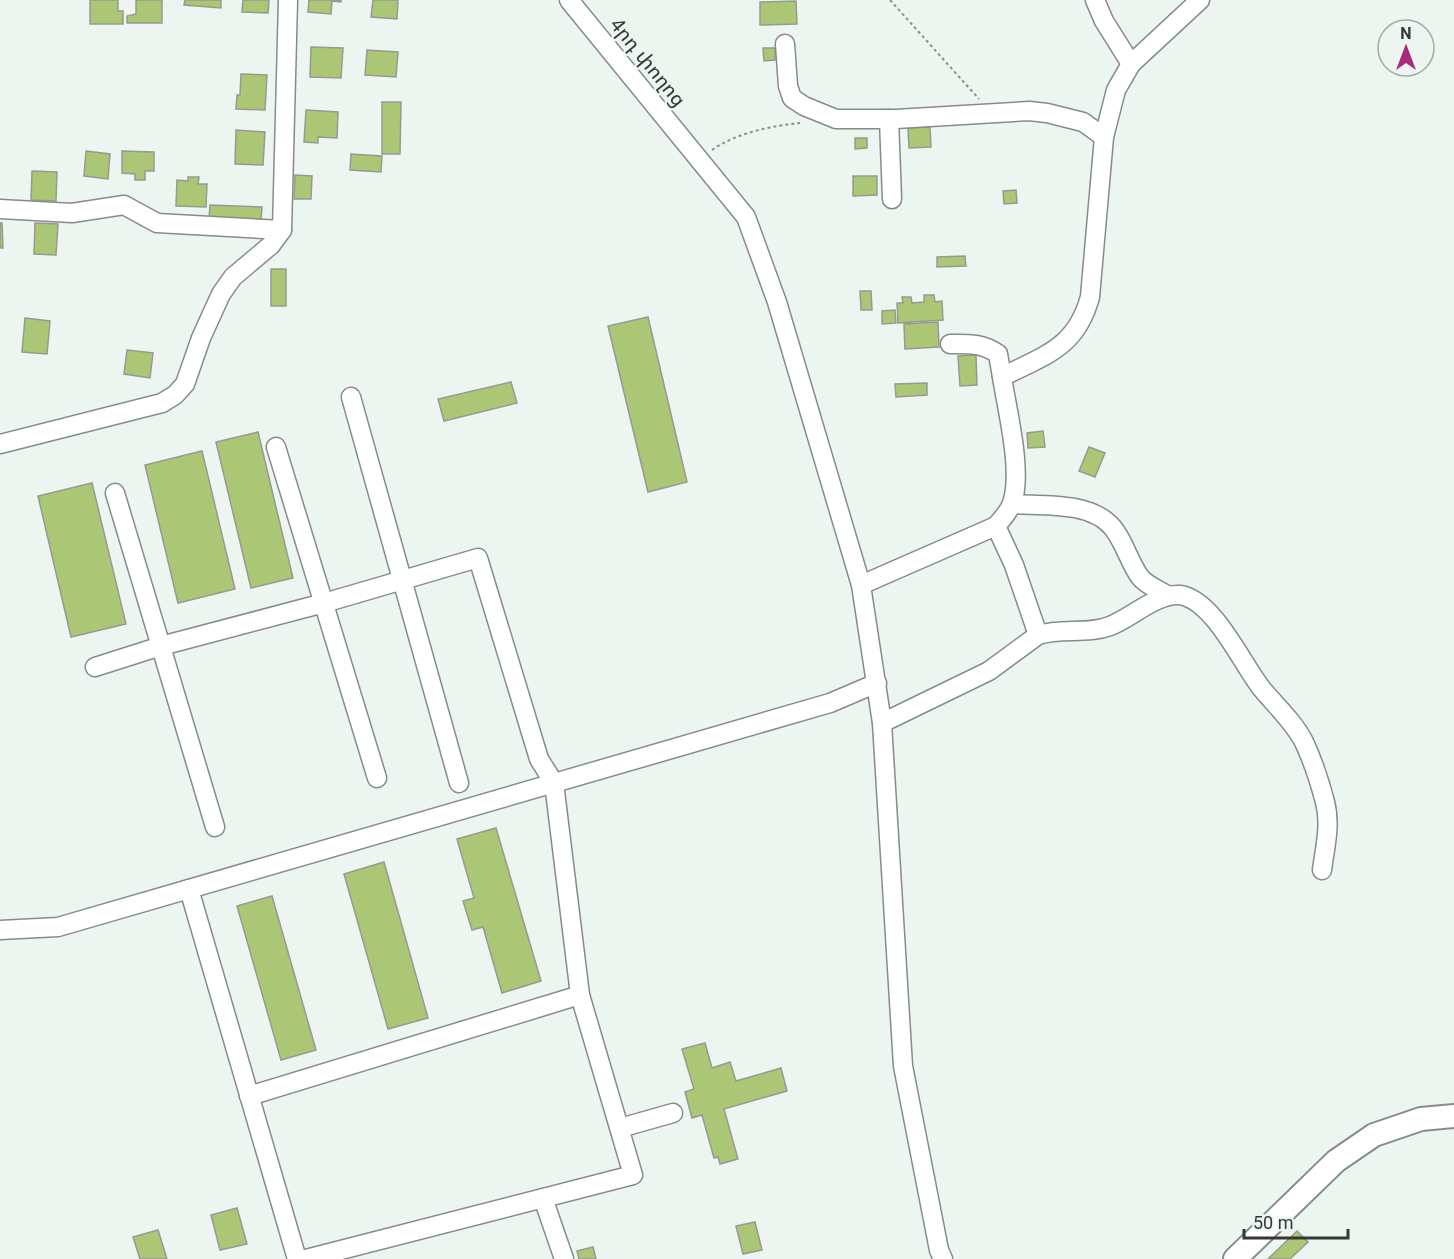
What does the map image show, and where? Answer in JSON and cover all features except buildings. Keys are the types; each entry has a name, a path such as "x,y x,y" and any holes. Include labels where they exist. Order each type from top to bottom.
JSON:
{"main road":[{"path":"1236,1259 1336,1161 1374,1135 1421,1119 1454,1116"}],"street":[{"path":"0,444 162,403 175,395 185,384 204,329 221,294 233,277 271,245 282,230 288,0"},
{"name":"4րդ փողոց","path":"568,0 746,218 777,302 861,585 882,723 903,1066 939,1250 943,1259"},
{"path":"1095,0 1104,21 1131,64"},
{"path":"1002,377 1058,349 1075,333 1085,315 1090,297 1104,137 1116,90 1131,64 1200,0"},
{"path":"785,44 788,86 792,98 804,106 836,119 889,119 1002,112 1047,113 1083,122 1104,137"},
{"path":"889,119 892,199"},
{"path":"0,209 72,213 124,205 156,224 282,230"},
{"path":"861,585 996,526 1012,504 1016,468 998,354 979,344 950,344"},
{"path":"351,397 459,783"},
{"path":"276,447 377,778"},
{"path":"115,493 215,827"},
{"path":"1012,504 1055,507 1096,515 1113,528 1142,580 1167,595"},
{"path":"996,526 1014,565 1038,635"},
{"path":"95,667 160,646 324,603 478,558 539,759 554,783 580,994 633,1175 306,1259"},
{"path":"882,723 983,674 1038,635 1113,625 1167,595 1180,595 1193,599 1204,608 1235,646 1260,686 1296,729 1303,741 1325,801 1328,816 1322,870"},
{"path":"0,930 58,927 830,703 877,683"},
{"path":"189,889 297,1259"},
{"path":"249,1096 580,994"},
{"path":"620,1128 673,1113"},
{"path":"543,1198 564,1259"}],"path":[{"path":"890,0 981,101 1002,112"},
{"path":"695,156 725,140 802,123"}]}
